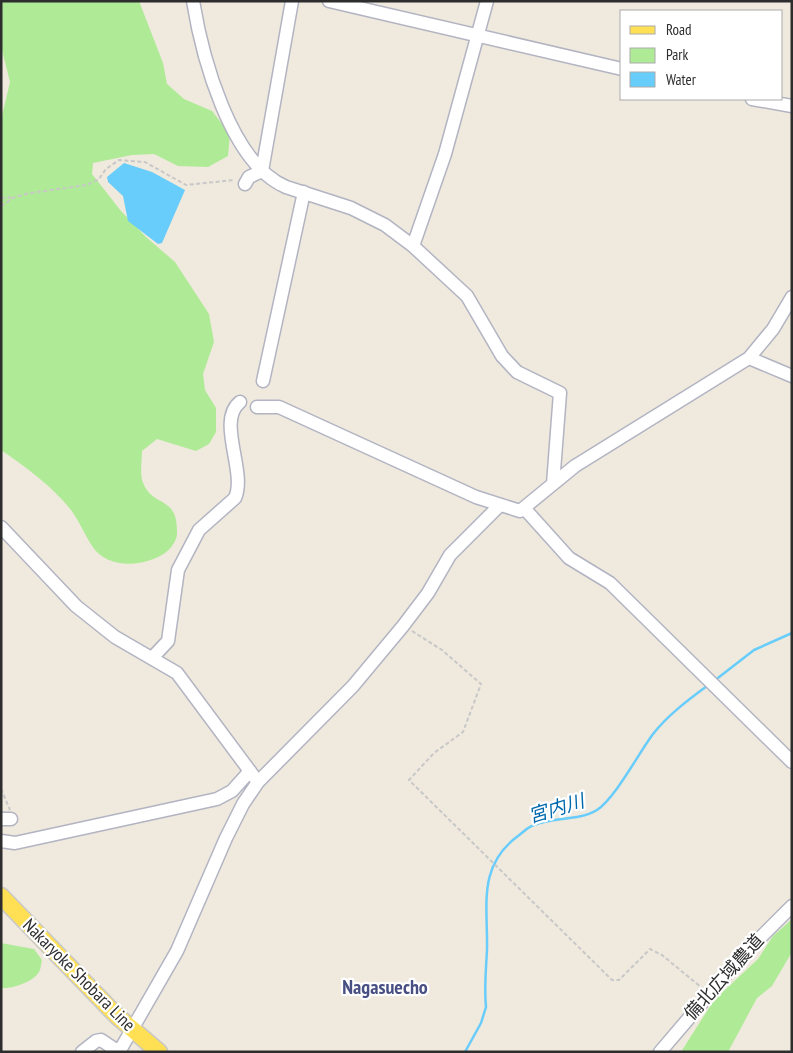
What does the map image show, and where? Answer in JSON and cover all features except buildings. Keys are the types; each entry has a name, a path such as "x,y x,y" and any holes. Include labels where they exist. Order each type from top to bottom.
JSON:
{"main road":[{"name":"Nakaryoke Shobara Line","path":"1,896 133,1029 159,1052"}],"street":[{"path":"193,1 197,24 217,97 229,122 262,171 278,183 351,208 384,225 414,246 467,296 502,356 517,372 560,393 553,484"},
{"path":"247,181 262,171 292,1"},
{"path":"329,1 620,69"},
{"path":"414,246 445,154 487,1"},
{"path":"758,100 792,106"},
{"path":"262,381 304,192"},
{"path":"257,407 279,407 499,506 520,511 575,466 749,358 773,329 792,298"},
{"path":"749,358 792,376"},
{"path":"152,658 168,641 178,570 199,530 235,498 238,492 239,482 232,433 232,416 234,408 240,402"},
{"path":"82,1052 96,1040 101,1040 119,1052 177,951 226,838 243,804 258,782 353,686 428,593 450,555 499,506"},
{"path":"524,508 569,558 610,583 792,762"},
{"path":"1,527 76,606 115,637 177,673 258,782"},
{"path":"1,841 15,843 217,799 232,791 250,771"},
{"name":"備北広域農道","path":"660,1052 740,957 792,906"}],"path":[{"path":"1,198 86,186 99,179 106,169 119,160 145,162 186,186 247,181"},
{"path":"1,206 15,197"},
{"path":"403,626 442,650 481,684 464,732 434,753 409,780 612,980 620,980 650,949 662,955 709,994"}],"green space":[{"path":"1,1 139,1 163,63 167,84 184,99 212,111 230,134 228,156 208,167 178,166 154,154 132,155 93,163 92,174 121,211 146,237 175,262 209,314 214,342 203,374 205,390 216,408 216,432 209,444 196,451 157,439 142,451 142,481 153,497 164,503 173,512 176,520 177,535 169,550 158,557 141,563 123,564 114,562 98,553 64,501 38,477 1,450 1,120 10,82 1,46"},
{"path":"792,919 792,952 772,986 757,998 728,1052 681,1052 714,1000 758,959 773,936"},
{"path":"1,943 34,949 42,960 40,971 36,976 22,984 1,988"}],"water":[{"path":"124,163 152,172 185,190 162,243 158,244 128,221 123,196 108,182 107,177"}],"waterway":[{"name":"宮内川","path":"714,681 754,650 792,633"},
{"name":"宮内川","path":"465,1052 481,1023 486,1007 486,903 490,874 496,860 505,848 532,826 549,821 582,816 597,810 619,786 647,742 665,720 707,686"}],"district":[{"name":"Nagasuecho","path":"385,987"}]}
